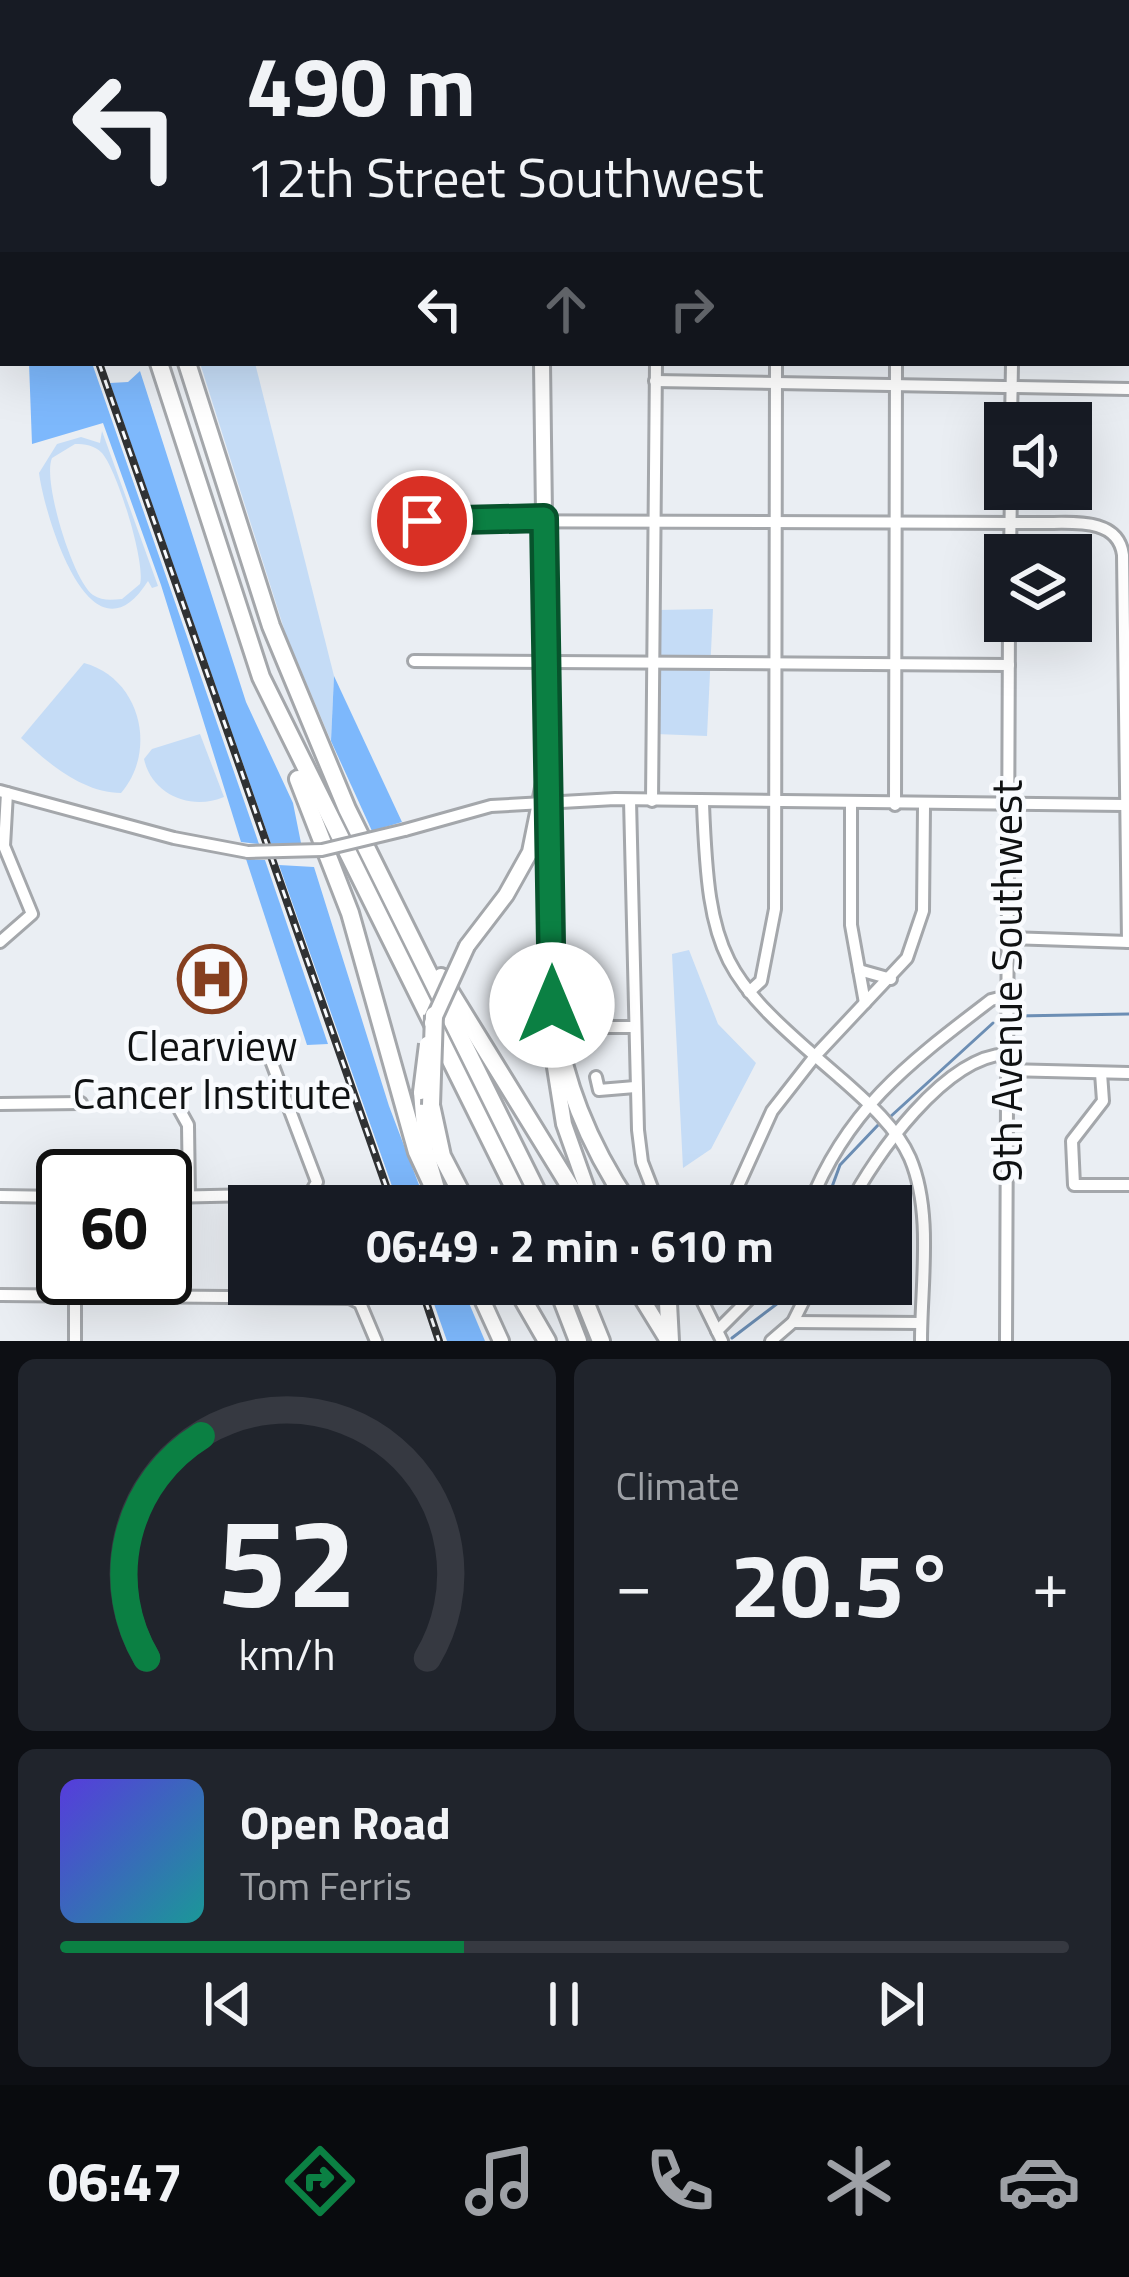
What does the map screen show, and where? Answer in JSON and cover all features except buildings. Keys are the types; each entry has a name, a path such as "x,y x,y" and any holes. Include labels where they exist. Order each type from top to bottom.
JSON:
{"highway":[{"path":"160,366 261,677 350,913 417,1152 432,1185"},
{"path":"188,366 271,626 347,809 534,1185"},
{"path":"261,677 513,1185"},
{"path":"425,966 438,972 569,1185"},
{"path":"552,1005 564,1076 582,1124 618,1185"},
{"path":"434,1015 426,1098 442,1156 457,1185"},
{"path":"527,1305 548,1341"},
{"path":"564,1305 578,1341"},
{"path":"586,1305 601,1341"},
{"path":"668,1305 669,1341"}],"main road":[{"path":"542,366 545,803 554,1070 564,1124 586,1185"},
{"path":"434,1015 467,946 520,874 545,803"},
{"path":"426,1098 437,1185"},
{"path":"485,1305 501,1341"},
{"path":"647,1305 669,1341"}],"street":[{"path":"652,801 656,366"},
{"path":"748,992 761,981 776,909 776,366"},
{"path":"895,805 896,366"},
{"path":"1012,366 1012,402"},
{"path":"656,381 1129,389"},
{"path":"1010,510 1010,534"},
{"path":"414,521 1010,523 1092,525 1116,535 1123,555 1126,631 1128,942 1007,938"},
{"name":"9th Avenue Southwest","path":"1006,1341 1010,642"},
{"path":"414,661 1009,665"},
{"path":"0,942 32,914 4,846 4,792 174,838 248,852 322,850 477,808 545,803 1124,805"},
{"path":"630,800 635,1087 642,1162 651,1185"},
{"path":"703,804 712,922 728,965 756,1006 869,1103 910,1159 922,1209 921,1341"},
{"path":"851,805 851,925 865,1003"},
{"path":"739,1185 772,1111 814,1056 907,958 923,911 924,806"},
{"path":"859,970 891,979"},
{"path":"818,1185 835,1148 869,1103 921,1054 991,1000 1007,996"},
{"path":"576,1027 634,1027"},
{"path":"862,1185 894,1135 977,1060 1006,1054"},
{"path":"192,1197 310,1194 316,1182 270,1058"},
{"path":"1006,1070 1129,1073"},
{"path":"1102,1073 1103,1101 1072,1141 1075,1185 1129,1185"},
{"path":"596,1077 599,1090 635,1087"},
{"path":"0,1104 81,1102"},
{"path":"178,1107 188,1125 188,1149"},
{"path":"0,1196 36,1197"},
{"path":"0,1295 36,1296"},
{"path":"192,1297 350,1298 360,1303 376,1341"},
{"path":"75,1305 75,1341"},
{"path":"704,1305 719,1336 746,1305"},
{"path":"771,1341 793,1322 802,1305"},
{"path":"793,1322 921,1323"}],"shaded area":[{"path":"29,366 93,366 259,844 241,842 161,585 103,423 32,444"},
{"path":"201,366 256,366 334,676 331,741 286,635"},
{"path":"140,371 246,702 293,803 301,843 271,844 110,383 128,382"},
{"path":"102,431 158,586 152,588 148,581 127,604 108,608 90,598 74,577 51,521 39,473 57,444 81,437 100,443","holes":["75,444 102,453 129,517 141,573 140,584 122,599 100,598 85,586 61,530 50,470 52,458"]},
{"path":"713,609 707,736 656,734 657,610"},
{"path":"84,663 119,684 137,718 139,757 121,793 80,782 21,738"},
{"path":"334,676 402,822 372,831 331,741"},
{"path":"200,734 224,797 186,801 155,782 144,759 152,749"},
{"path":"246,859 265,860 328,1044 307,1045"},
{"path":"279,865 314,867 389,1106 419,1185 392,1185"},
{"path":"689,950 718,1024 756,1063 711,1149 683,1168 672,954"},
{"path":"434,1305 470,1305 485,1341 447,1341"}],"waterway":[{"path":"1013,1016 1129,1014"},
{"path":"890,1117 993,1023"},
{"path":"833,1185 840,1165 879,1124"},
{"path":"732,1338 775,1305"}],"railway":[{"path":"100,366 386,1185"},
{"path":"427,1305 439,1341"}],"place":[{"name":"Clearview Cancer Institute","path":"212,979"}],"route":[{"path":"422,521 544,518 552,1005"}]}
